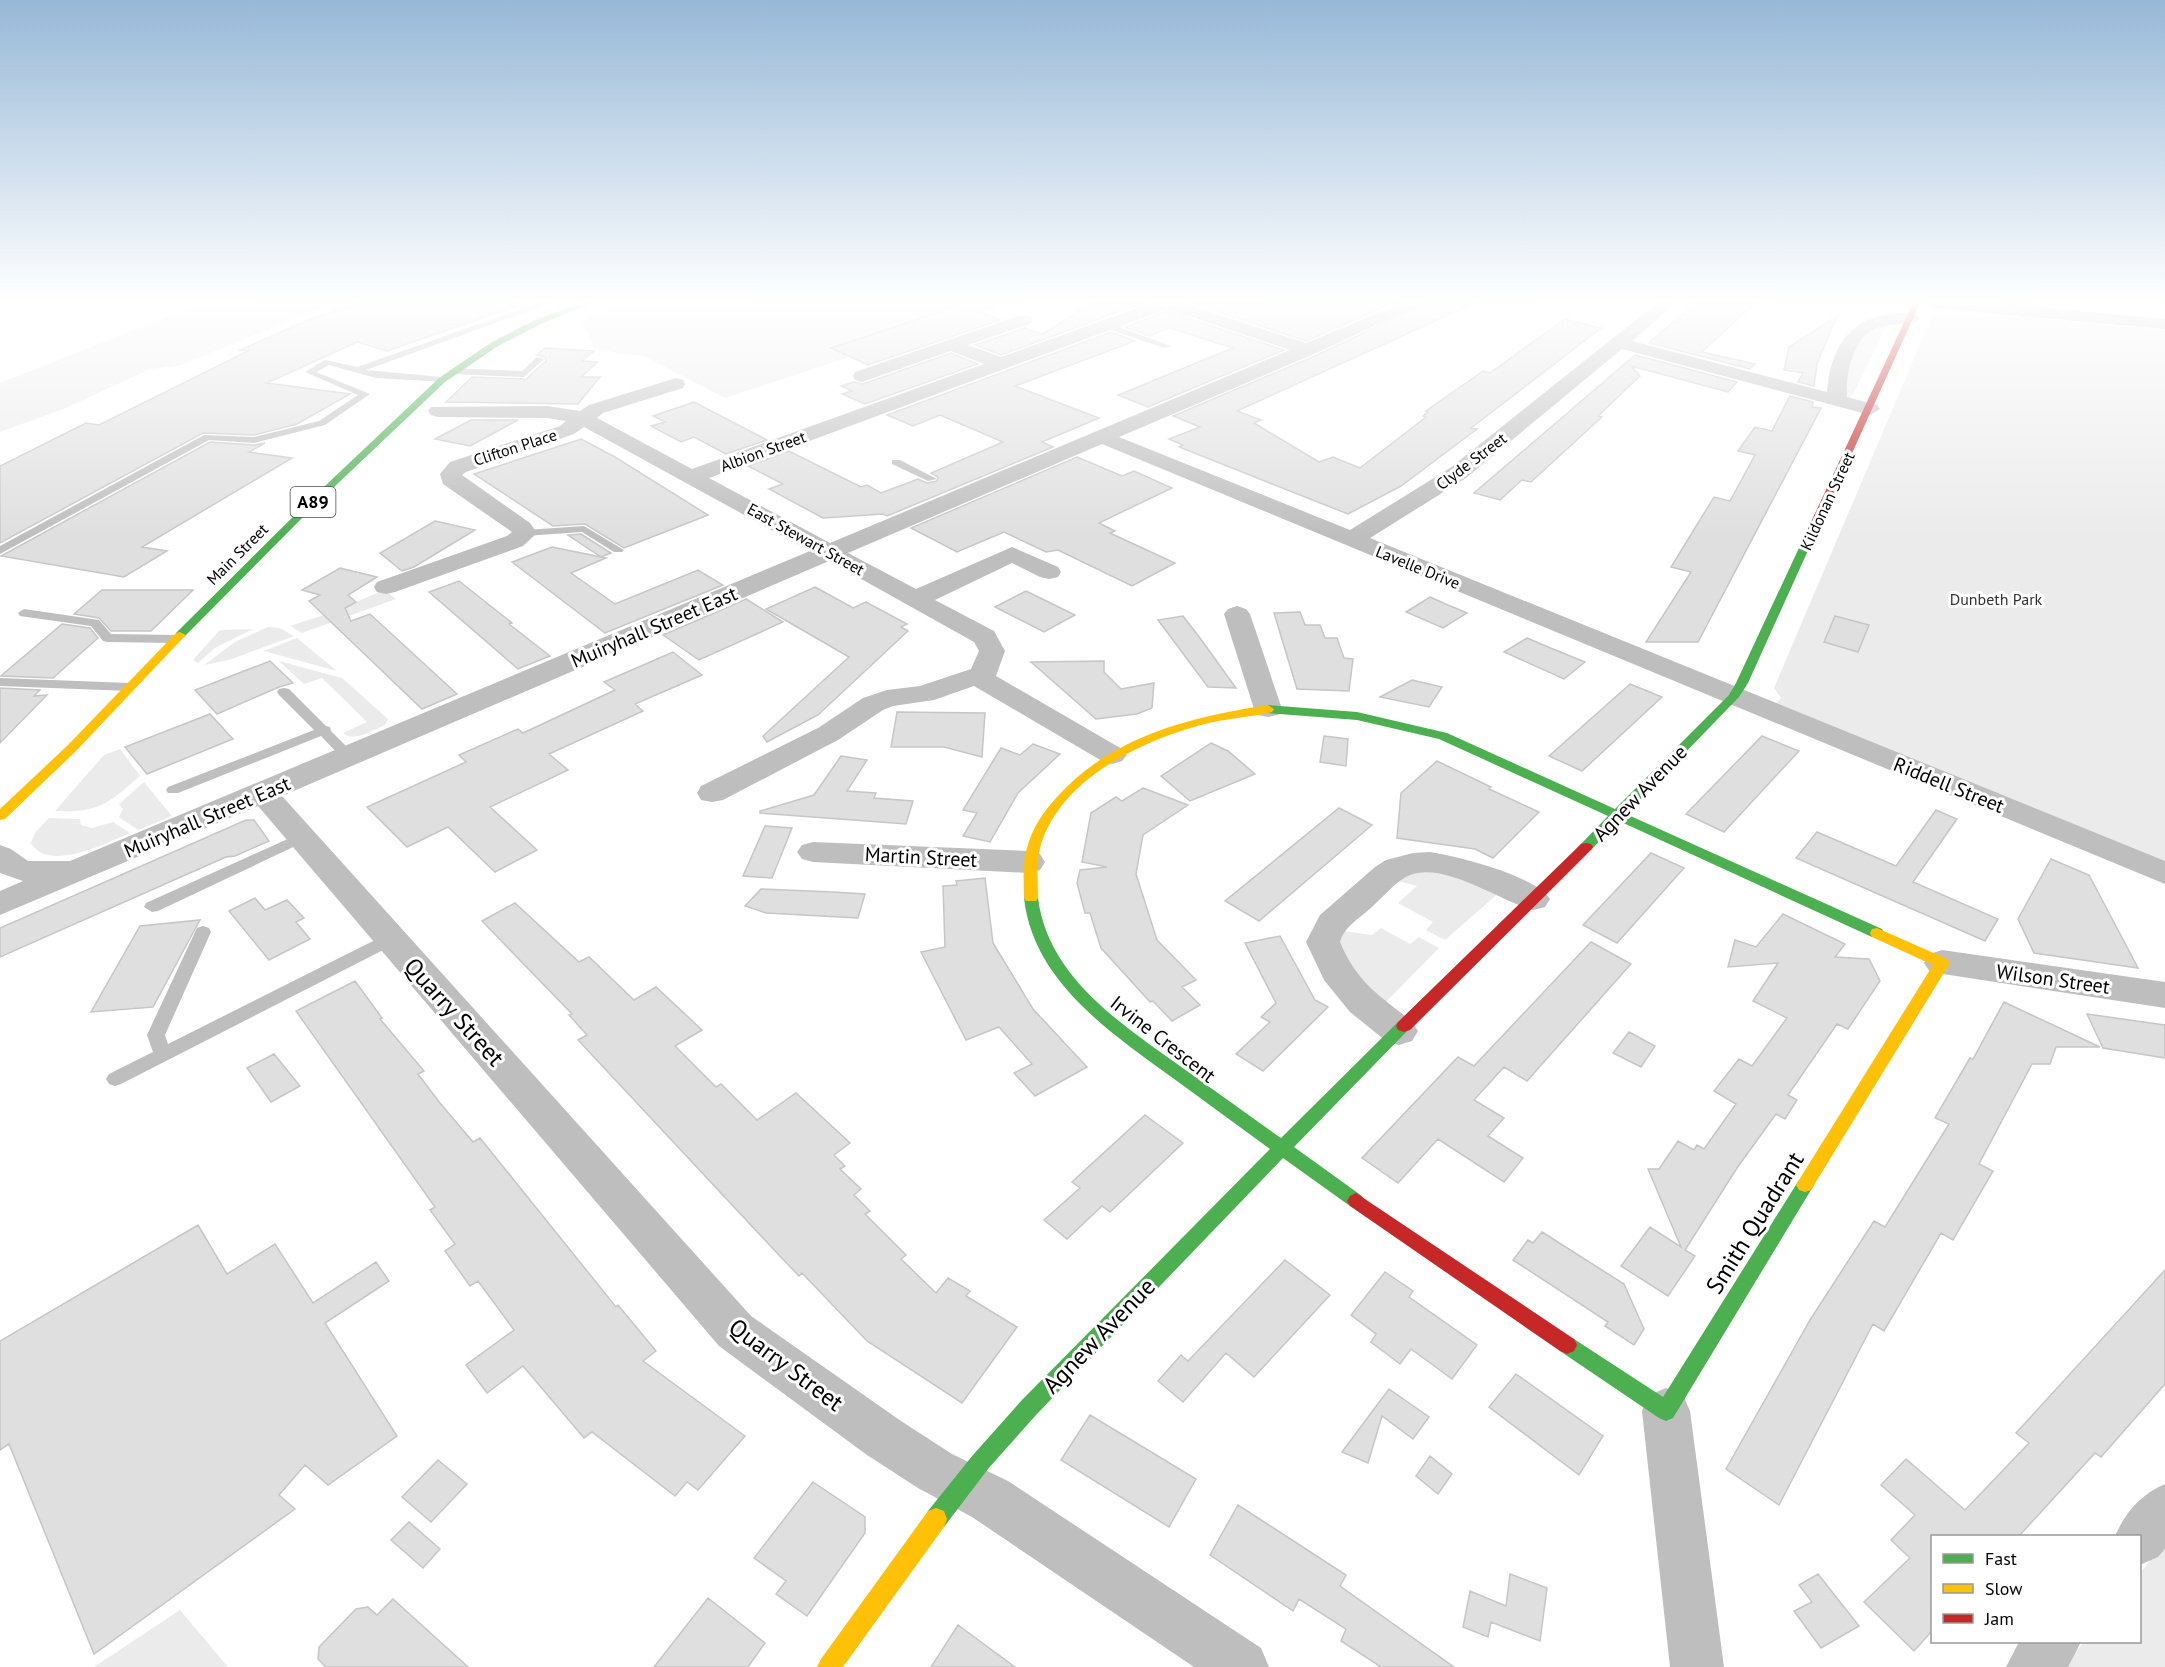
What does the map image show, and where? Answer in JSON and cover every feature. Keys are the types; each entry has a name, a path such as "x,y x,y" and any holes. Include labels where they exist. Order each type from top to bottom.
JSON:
{"street":[{"name":"Main Street","path":"0,816 72,748 176,639 374,443 442,381"},
{"name":"Albion Street","path":"693,476 956,381"},
{"name":"Muiryhall Street East","path":"0,904 831,553 959,491 1102,437 1235,381"},
{"name":"Clyde Street","path":"1351,540 1458,473 1571,381"},
{"path":"1759,381 1870,409"},
{"name":"Kildonan Street","path":"1838,402 1836,395 1839,381"},
{"name":"Kildonan Street","path":"1737,690 1883,381"},
{"name":"Clifton Place","path":"525,533 522,528 451,479 451,474 464,464 567,430 596,409 676,384"},
{"name":"East Stewart Street","path":"438,411 547,412 583,418 985,637 992,651 982,674"},
{"name":"Lavelle Drive","path":"1102,437 1351,540 1737,690"},
{"path":"386,587 515,541 525,533"},
{"path":"916,599 1012,554 1048,572"},
{"path":"1237,615 1268,709"},
{"path":"712,793 771,777 873,704 887,698 924,693 982,674 983,680 989,685 1112,755"},
{"name":"Agnew Avenue","path":"829,1667 961,1484 1068,1366 1279,1149 1619,815 1737,690"},
{"name":"Riddell Street","path":"1737,690 2165,873"},
{"name":"Irvine Crescent","path":"1279,1149 1131,1043 1084,1001 1040,936 1031,905 1029,862 1042,823 1058,800 1082,777 1112,755 1168,727 1230,713 1268,709 1341,712 1397,722 1443,736 1619,815"},
{"name":"Main Street","path":"21,817 72,748"},
{"name":"Quarry Street","path":"263,793 389,940 735,1331 935,1472 990,1499 1242,1667"},
{"path":"1619,815 1942,963"},
{"name":"Martin Street","path":"813,852 1029,862"},
{"path":"0,856 6,863 21,871 44,873 95,865"},
{"path":"1399,1031 1352,994 1338,976 1323,942 1330,925 1396,869 1410,865 1461,868 1533,899"},
{"name":"Wilson Street","path":"1942,963 2165,995"},
{"name":"Smith Quadrant","path":"1666,1411 1942,963"},
{"path":"1279,1149 1666,1411 1697,1667"},
{"path":"2141,1537 2165,1509"},
{"path":"2033,1667 2052,1643"}],"lane":[{"path":"0,551 207,437 254,440 322,423 365,394 331,381"},
{"path":"896,462 932,479"},
{"path":"525,533 584,529 618,550"},
{"path":"24,613 96,623 107,638 176,639"},
{"path":"0,682 129,687"},
{"path":"284,692 348,756"},
{"path":"173,790 324,730"},
{"path":"0,795 22,795"},
{"path":"152,907 301,838"},
{"path":"163,1055 156,1035 203,932"},
{"name":"Quarry Street","path":"115,1079 389,940"}],"green space":[{"path":"6,381 125,381 66,408 0,432 0,383"},
{"path":"692,381 777,381 725,398"},
{"path":"1860,381 1850,400 1846,399 1845,382"},
{"name":"Dunbeth Park","path":"1905,381 2165,381 2165,865 1776,704 1781,698 1774,688"},
{"path":"384,590 396,599 302,633 290,626 330,613"},
{"path":"268,627 280,628 294,636 229,660 204,665 235,642"},
{"path":"253,629 215,648 198,663 193,660 220,630"},
{"path":"297,638 337,671 264,651"},
{"path":"279,661 342,678 388,719 385,725 364,735 347,736 343,733 367,722 322,678 304,684"},
{"path":"120,749 140,776 102,805 82,810 55,811 104,755"},
{"path":"144,782 172,816 138,830 119,817 123,809 119,804"},
{"path":"49,818 80,819 81,825 92,828 113,822 130,833 78,853 64,856 50,855 39,852 31,843 35,833"},
{"path":"1431,869 1501,891 1445,940 1426,930 1433,922 1398,903 1417,886 1394,880 1405,873"},
{"path":"1381,928 1410,944 1419,937 1439,948 1380,1008 1371,1002 1333,934 1336,930 1372,935"},
{"path":"2165,1542 2165,1667 2063,1667 2083,1643 2141,1643 2141,1572"},
{"path":"180,1610 228,1667 94,1667"}],"building":[{"path":"188,381 272,381 267,383 350,394 297,424 254,435 203,433 0,543 0,466 86,423 99,425"},
{"path":"468,381 597,381 578,404 446,402"},
{"path":"872,381 931,381 865,404 842,394 852,391 841,386 854,382 863,384"},
{"path":"979,381 1029,381 1015,386 1099,418 1042,442 1053,447 887,516 883,514 823,518 769,489 783,484 748,466 789,451 861,487 867,485 881,493 918,479 927,483 937,481 938,477 931,473 1003,442 940,415 913,426 887,415"},
{"path":"1153,381 1211,381 1148,407 1118,395"},
{"path":"1256,381 1304,381 1237,411 1261,420 1254,423 1319,462 1333,457 1360,468 1426,417 1423,416 1428,412 1426,411 1469,381 1532,381 1471,428 1477,429 1401,486 1348,514 1179,447 1183,445 1169,439 1200,427 1173,416"},
{"path":"1605,381 1635,381 1598,416 1602,417 1531,482 1522,480 1500,500 1474,493"},
{"path":"1686,381 1737,382 1728,392"},
{"path":"1799,381 1815,381 1814,386"},
{"path":"1790,396 1813,402 1812,407 1821,408 1698,642 1646,642 1691,572 1671,567 1714,497 1730,501 1755,455 1738,451 1755,427 1772,431"},
{"path":"694,402 767,440 726,454 694,437 681,442 651,426 665,422 653,416"},
{"path":"471,420 518,420 470,446 435,439"},
{"path":"581,439 615,457 708,515 624,548 585,524 553,526 474,474"},
{"path":"210,442 254,445 265,443 249,452 292,458 142,547 167,551 124,577 1,556"},
{"path":"1077,457 1122,476 1134,471 1172,488 1099,523 1115,531 1110,533 1175,563 1132,586 1058,550 1046,552 1004,532 957,552 911,528"},
{"path":"435,521 475,530 414,567 402,571 380,553"},
{"path":"581,534 611,553 601,557 568,535"},
{"path":"552,547 606,558 571,573 615,604 698,570 723,585 605,633 512,562"},
{"path":"340,568 377,577 348,595 356,602 345,608 351,621 370,614 457,694 422,709 309,601 320,595 302,590"},
{"path":"459,581 550,656 518,669 429,592"},
{"path":"815,587 853,608 866,602 907,624 901,627 908,631 818,715 767,742 763,736 849,657 766,609"},
{"path":"102,590 193,590 151,631 111,631 99,618 74,614"},
{"path":"1026,591 1075,615 1044,632 995,607"},
{"path":"1430,597 1467,613 1443,628 1406,612"},
{"path":"746,599 783,622 699,660 663,635"},
{"path":"1300,612 1305,625 1320,625 1325,638 1337,638 1344,658 1353,659 1349,691 1297,689 1274,613"},
{"path":"1183,616 1236,688 1208,687 1158,620"},
{"path":"1835,616 1869,625 1858,652 1824,642"},
{"path":"62,624 90,628 98,638 53,678 1,676"},
{"path":"1527,638 1585,662 1564,679 1504,652"},
{"path":"673,652 702,675 635,704 643,711 549,754 568,770 490,807 537,850 495,872 448,827 407,847 367,807 466,762 459,755 518,729 523,733 615,690 604,682"},
{"path":"270,661 293,683 217,714 195,690"},
{"path":"1104,661 1104,672 1121,689 1154,683 1152,708 1137,714 1096,719 1031,662"},
{"path":"1412,680 1442,687 1429,707 1380,697"},
{"path":"1630,684 1662,697 1582,771 1549,756"},
{"path":"0,688 40,690 34,696 47,695 0,743"},
{"path":"897,712 985,713 982,757 944,747 891,747"},
{"path":"210,714 233,739 147,774 125,747"},
{"path":"1324,736 1348,739 1346,766 1320,762"},
{"path":"1762,736 1799,751 1724,832 1686,814"},
{"path":"1211,743 1228,751 1255,774 1190,801 1161,776"},
{"path":"1033,744 1060,754 1018,793 990,842 963,836 977,813 963,810 1001,748 1020,755"},
{"path":"841,756 867,760 847,791 876,793 874,798 913,801 906,824 760,813 760,811 814,795"},
{"path":"1437,761 1539,812 1493,858 1475,849 1397,838 1401,793"},
{"path":"1143,788 1188,805 1143,835 1136,874 1157,940 1196,980 1182,987 1200,1005 1172,1021 1153,1001 1150,1002 1101,948 1090,913 1085,913 1077,883 1080,870 1107,867 1082,862 1091,813 1116,797 1122,801"},
{"path":"1339,808 1372,825 1259,921 1225,901"},
{"path":"1936,810 1957,819 1913,882 1998,919 1985,941 1796,858 1817,832 1896,866"},
{"path":"246,820 254,820 269,841 235,856 226,857 0,957 0,928"},
{"path":"765,826 792,828 772,878 743,876"},
{"path":"1651,853 1684,868 1617,943 1583,925"},
{"path":"2051,859 2089,875 2138,968 2034,953 2018,919"},
{"path":"985,878 993,943 1033,1009 1087,1067 1035,1096 1014,1073 1032,1064 999,1027 966,1040 921,952 945,947 943,886 957,885 956,881"},
{"path":"761,889 865,894 858,918 766,913 745,906"},
{"path":"255,898 265,910 287,900 304,918 296,922 310,939 269,960 229,911"},
{"path":"515,903 579,962 589,957 634,1000 656,987 702,1030 675,1046 716,1087 721,1084 757,1120 796,1093 850,1143 834,1155 845,1166 840,1169 861,1189 854,1195 870,1211 865,1214 906,1255 901,1259 936,1293 948,1278 970,1291 966,1296 1017,1327 962,1403 867,1341 802,1273 799,1276 578,1040 587,1035 569,1015 572,1014 482,921"},
{"path":"1783,914 1845,944 1835,957 1869,959 1880,981 1848,1029 1837,1024 1788,1095 1797,1100 1785,1119 1776,1114 1737,1168 1685,1250 1695,1256 1668,1296 1621,1266 1650,1227 1681,1247 1648,1169 1659,1169 1678,1141 1694,1150 1697,1145 1704,1149 1736,1104 1714,1091 1739,1059 1752,1066 1787,1018 1753,1001 1778,963 1728,967 1735,940 1756,947"},
{"path":"200,920 153,1007 91,1012 140,926"},
{"path":"1280,936 1315,1000 1328,1007 1263,1071 1236,1054 1270,1022 1261,1017 1276,1003 1245,943"},
{"path":"1591,942 1631,964 1527,1081 1504,1067 1474,1100 1504,1118 1488,1136 1523,1158 1504,1182 1438,1139 1398,1183 1362,1158 1458,1057 1474,1066"},
{"path":"355,981 382,1018 380,1019 424,1071 418,1074 440,1103 473,1142 480,1138 616,1307 618,1305 656,1351 643,1361 745,1436 698,1490 687,1482 675,1496 592,1432 584,1438 523,1366 487,1393 466,1365 514,1330 478,1281 470,1286 445,1251 455,1244 430,1210 435,1207 296,1011"},
{"path":"2004,1002 2100,1047 2056,1047 2050,1064 2032,1064 1979,1164 1993,1171 1953,1240 1941,1233 1884,1331 1873,1324 1779,1505 1726,1469 1810,1320 1874,1221 1885,1227 1949,1124 1935,1118 1970,1058 1973,1059"},
{"path":"2087,1014 2165,1025 2165,1058 2103,1048"},
{"path":"1629,1032 1655,1046 1641,1067 1613,1053"},
{"path":"274,1054 300,1086 271,1102 247,1068"},
{"path":"1145,1115 1183,1143 1110,1212 1102,1206 1067,1239 1044,1220 1080,1188 1072,1182"},
{"path":"198,1225 227,1274 275,1244 313,1303 376,1262 389,1281 325,1323 397,1436 328,1485 305,1465 279,1495 295,1509 94,1654 9,1444 0,1450 0,1341"},
{"path":"1542,1232 1624,1284 1644,1329 1634,1345 1605,1326 1608,1322 1513,1260 1528,1240 1533,1243"},
{"path":"1285,1260 1330,1295 1254,1377 1226,1353 1183,1402 1158,1381 1181,1355 1188,1361"},
{"path":"2165,1270 2165,1384 2101,1457 2095,1453 2020,1535 1931,1535 1931,1632 1914,1651 1864,1602 1910,1558 1891,1540 1915,1515 1881,1485 1906,1459 1965,1510 2029,1443 2016,1433"},
{"path":"1385,1272 1413,1291 1409,1297 1477,1345 1452,1379 1411,1349 1400,1364 1371,1342 1376,1334 1351,1315"},
{"path":"1516,1374 1603,1436 1579,1475 1489,1407"},
{"path":"1389,1389 1429,1417 1413,1439 1382,1416 1368,1463 1342,1452"},
{"path":"1090,1415 1196,1479 1169,1527 1061,1460"},
{"path":"1430,1456 1452,1474 1438,1494 1416,1476"},
{"path":"438,1460 467,1484 431,1522 402,1497"},
{"path":"813,1482 865,1517 865,1533 807,1616 776,1594 786,1581 754,1558"},
{"path":"1238,1505 1346,1575 1340,1586 1454,1667 1381,1667 1341,1641 1346,1629 1299,1599 1293,1611 1210,1555"},
{"path":"409,1522 440,1549 423,1568 391,1540"},
{"path":"1510,1574 1547,1588 1540,1641 1491,1622 1488,1637 1463,1627 1470,1591 1506,1606"},
{"path":"1818,1574 1859,1626 1821,1648 1794,1611 1812,1602 1799,1585"},
{"path":"708,1598 765,1643 748,1667 654,1667"},
{"path":"393,1599 468,1667 326,1667 318,1659 319,1647 356,1609 368,1607 377,1615"},
{"path":"958,1625 1015,1667 931,1667"}],"traffic: fast":[{"path":"180,635 310,505 441,381"},
{"path":"1586,847 1733,697 1742,683 1810,535"},
{"path":"1268,709 1357,716 1443,736 1877,933"},
{"path":"1031,898 1033,917 1039,936 1049,954 1060,971 1102,1016 1116,1029 1356,1201"},
{"path":"936,1519 980,1462 1053,1381 1404,1026"},
{"path":"1567,1345 1666,1411 1805,1185"}],"traffic: slow":[{"path":"0,816 72,748 180,635"},
{"path":"1031,898 1032,855 1042,826 1054,808 1075,785 1098,766 1123,750 1179,727 1208,719 1268,709"},
{"path":"1805,1185 1942,963 1877,933"},
{"path":"829,1667 936,1519"}],"traffic: jam":[{"path":"1810,535 1881,381"},
{"path":"1404,1026 1586,847"},
{"path":"1356,1201 1567,1345"}]}
